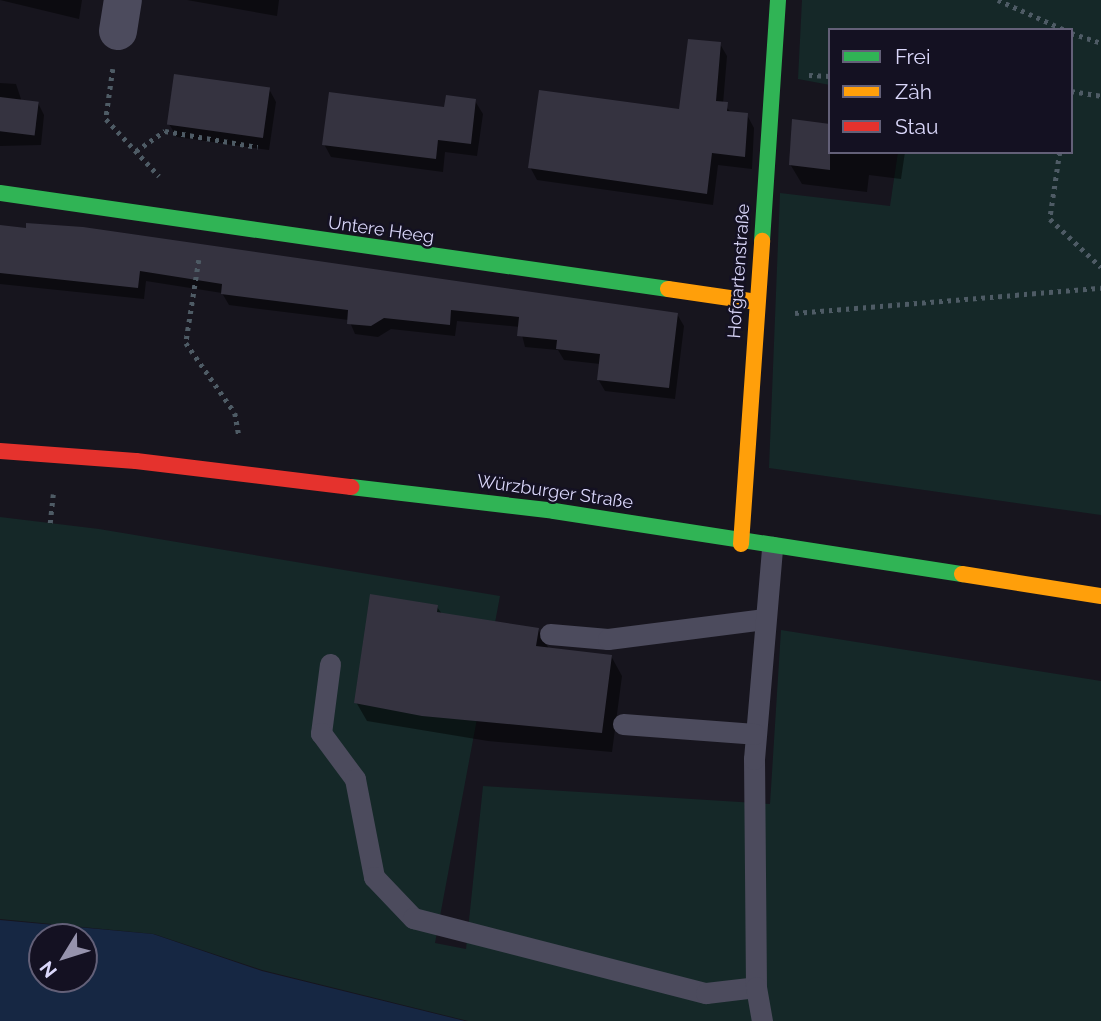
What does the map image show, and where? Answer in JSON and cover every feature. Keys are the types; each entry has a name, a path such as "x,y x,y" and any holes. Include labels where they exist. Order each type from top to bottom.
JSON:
{"street":[{"name":"Hofgartenstraße","path":"741,544 778,0"},
{"name":"Untere Heeg","path":"0,193 205,225 757,302"},
{"name":"Würzburger Straße","path":"0,451 246,473 567,513 741,544 1101,596"}],"lane":[{"path":"762,1021 756,987 755,734 772,547"},
{"path":"550,634 608,639 765,619"},
{"path":"330,664 321,733 355,779 374,877 413,918 706,993 756,987"},
{"path":"623,724 755,734"}],"path":[{"path":"998,0 1061,28"},
{"path":"119,29 106,119 162,179"},
{"path":"1073,34 1101,43"},
{"path":"1073,91 1101,96"},
{"path":"136,151 165,131 258,147"},
{"path":"1060,154 1050,219 1101,268"},
{"path":"205,225 186,342 235,413 246,473"},
{"path":"757,302 804,315 1101,288"}],"green space":[{"path":"802,0 1101,0 1101,515 769,468 780,193 890,206 898,154 1073,154 1073,28 828,28 828,85 798,79"},
{"path":"0,517 99,529 500,596 435,943 466,949 483,786 770,804 781,630 1101,681 1101,1021 468,1021 262,970 154,934 98,929 98,923 41,923 0,919"}],"water":[{"path":"0,920 33,923 28,923 28,993 98,993 98,929 153,934 262,971 465,1021 0,1021"}],"building":[{"path":"688,39 721,42 716,101 728,102 727,111 748,113 745,157 712,153 707,194 528,168 539,90 679,109"},
{"path":"174,74 270,87 263,138 167,125"},
{"path":"329,92 444,107 446,95 476,99 471,144 438,140 436,159 322,145"},
{"path":"0,97 39,102 35,135 0,131"},
{"path":"792,119 828,124 830,170 789,165"},
{"path":"26,223 83,227 678,313 669,388 597,380 600,354 556,349 557,340 517,336 519,317 451,310 450,325 384,318 371,326 347,324 348,310 221,294 222,284 140,271 138,288 0,273 0,225 26,228"},
{"path":"370,594 438,605 437,612 539,628 536,646 612,655 602,733 422,716 354,703"}],"traffic: fast":[{"path":"762,241 778,0"},
{"path":"0,193 668,289"},
{"path":"351,487 554,511 962,574"}],"traffic: slow":[{"path":"741,544 762,241"},
{"path":"668,289 757,302"},
{"path":"962,574 1101,596"}],"traffic: jam":[{"path":"0,451 136,461 351,487"}]}
